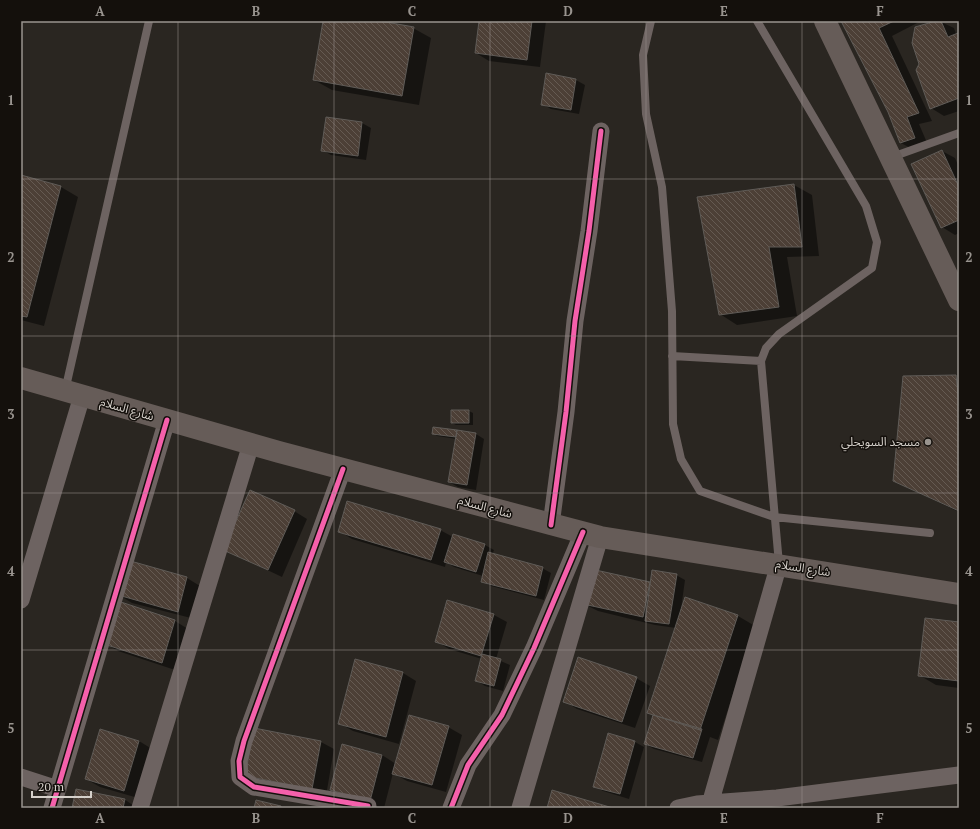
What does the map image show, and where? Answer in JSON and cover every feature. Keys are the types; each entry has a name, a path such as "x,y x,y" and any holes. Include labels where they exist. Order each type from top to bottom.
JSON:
{"main road":[{"path":"825,21 959,300"},
{"name":"شارع السلام","path":"21,378 251,444 551,525 591,534 959,594"}],"street":[{"path":"551,525 566,412 575,321 589,231 601,130"},
{"path":"21,600 73,393"},
{"path":"52,808 167,420"},
{"path":"140,808 251,444"},
{"path":"343,469 244,741 239,761 240,777 254,787 368,806"},
{"path":"451,808 468,765 494,730 591,534"},
{"path":"520,808 591,534"},
{"path":"710,804 779,564"},
{"path":"678,808 710,804 778,803 959,774"},
{"path":"21,777 58,789"}],"lane":[{"path":"73,393 149,21"},
{"path":"651,21 644,55 646,114 662,187 672,311 673,424 681,459 700,491 774,517 930,533"},
{"path":"758,21 866,206 877,242 872,268 779,334 766,348 762,361 779,564"},
{"path":"891,158 959,133"},
{"path":"672,356 762,361"}],"building":[{"path":"323,21 380,21 414,27 402,96 313,80"},
{"path":"479,21 532,21 527,60 475,53"},
{"path":"841,21 894,21 879,28 919,113 907,117 915,138 900,143 888,112"},
{"path":"941,21 948,37 958,33 959,36 959,98 930,109 916,70 919,64 912,43 915,27"},
{"path":"546,73 576,79 571,110 541,105"},
{"path":"326,117 362,122 358,156 321,151"},
{"path":"942,150 959,187 959,220 941,228 911,164"},
{"path":"21,175 61,186 27,317 21,316"},
{"path":"794,184 802,247 769,247 779,307 719,315 697,197"},
{"name":"مسجد السويحلي","path":"956,375 959,402 959,511 893,481 903,376"},
{"path":"451,410 469,410 469,423 451,423"},
{"path":"433,427 457,430 456,437 432,434"},
{"path":"457,430 476,433 467,485 448,482"},
{"path":"250,490 295,510 268,570 223,550"},
{"path":"347,501 441,529 431,560 338,532"},
{"path":"453,534 485,544 476,572 444,562"},
{"path":"488,552 543,567 536,596 481,582"},
{"path":"127,560 187,577 178,612 118,595"},
{"path":"591,569 650,582 643,617 583,604"},
{"path":"652,570 677,574 669,624 645,621"},
{"path":"685,597 738,615 700,730 647,713"},
{"path":"447,600 494,614 481,656 435,642"},
{"path":"118,601 175,620 162,663 104,644"},
{"path":"925,618 959,622 959,681 918,676"},
{"path":"482,654 501,659 494,686 475,681"},
{"path":"578,657 637,677 622,722 563,702"},
{"path":"355,659 403,672 386,737 338,724"},
{"path":"409,715 449,726 432,785 392,774"},
{"path":"653,715 702,729 693,758 644,744"},
{"path":"254,728 321,741 312,789 245,776"},
{"path":"100,729 139,741 124,791 85,779"},
{"path":"608,733 635,741 620,794 593,787"},
{"path":"342,744 382,755 370,801 330,790"},
{"path":"76,789 125,799 123,808 72,808"},
{"path":"552,790 613,808 547,808"},
{"path":"256,800 281,806 281,808 254,808"}],"cycle path":[{"path":"551,525 566,412 575,321 589,231 601,131"},
{"path":"52,808 167,420"},
{"path":"343,469 244,741 239,761 240,777 254,787 368,806"},
{"path":"451,808 468,765 502,715 534,648 583,532"}],"place":[{"name":"مسجد السويحلي","path":"928,442"}]}
